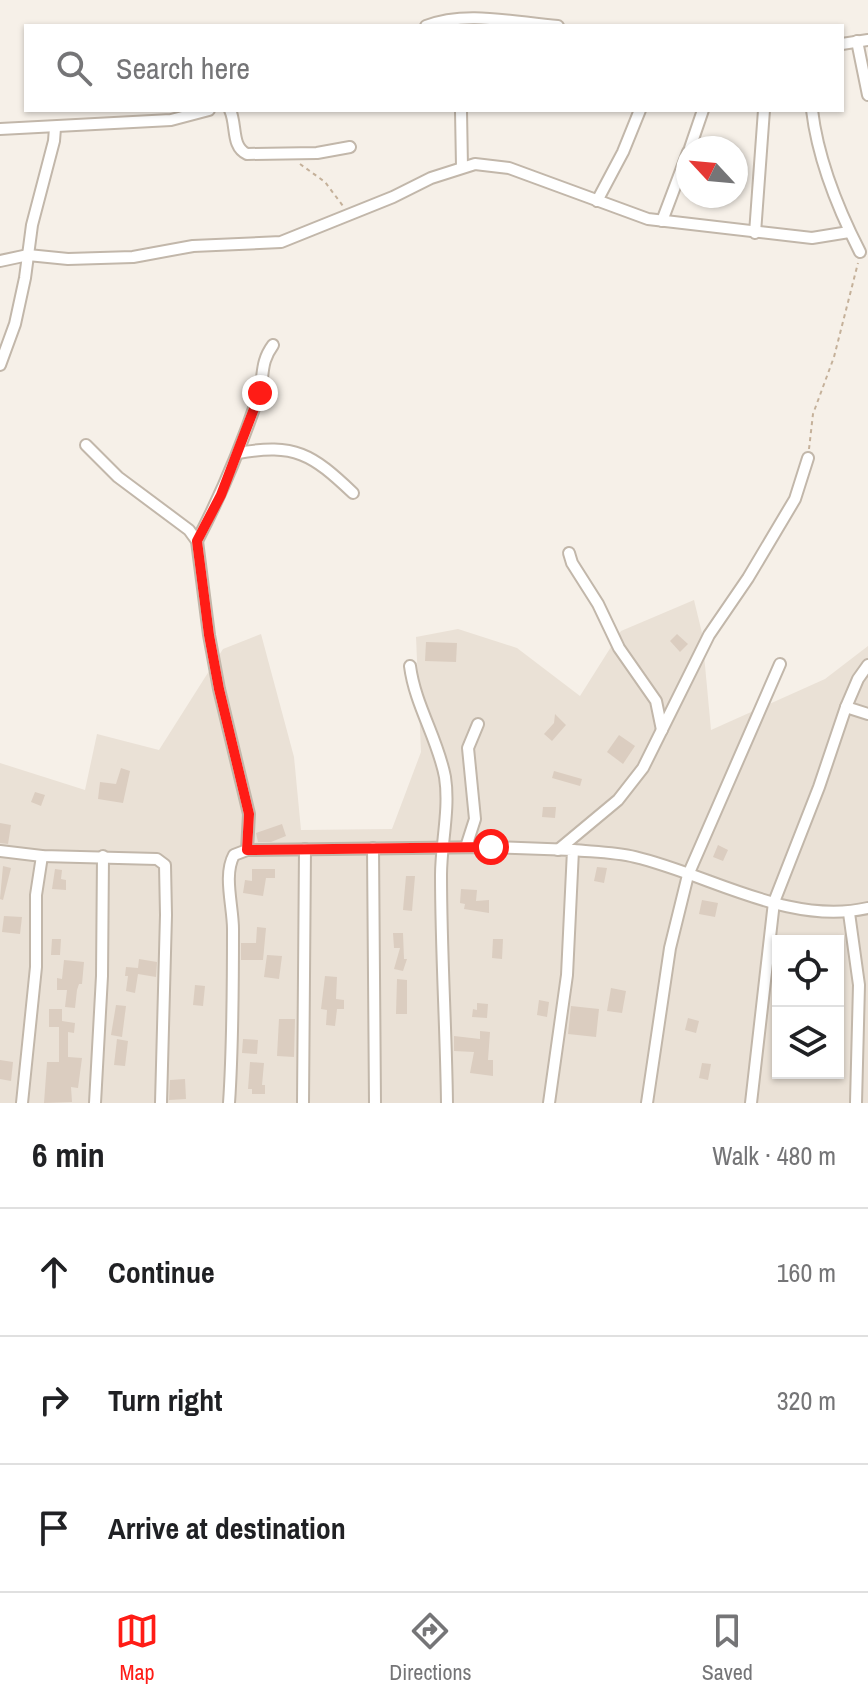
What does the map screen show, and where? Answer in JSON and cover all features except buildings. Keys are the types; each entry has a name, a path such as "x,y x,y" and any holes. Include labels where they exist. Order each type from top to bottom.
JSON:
{"street":[{"path":"431,24 443,19 464,18 534,24"},
{"path":"863,40 868,95"},
{"path":"0,129 171,120 201,112"},
{"path":"230,112 239,151 247,154 350,147"},
{"path":"461,112 462,167"},
{"path":"597,201 623,152 639,112"},
{"path":"694,136 702,112"},
{"path":"755,233 764,112"},
{"path":"812,112 821,158 849,232 860,252"},
{"path":"0,365 15,324 32,225 55,128"},
{"path":"0,261 28,255 68,259 133,257 193,246 281,242 475,164 509,168 648,219 812,238 849,232"},
{"path":"662,221 676,184"},
{"path":"197,541 238,453 260,393 264,358 273,345"},
{"path":"86,445 118,477 189,530 197,541 216,675 249,814 247,850"},
{"path":"238,453 293,451 308,456 353,493"},
{"path":"558,850 618,800 643,768 709,635 781,524 801,486 808,458"},
{"path":"569,553 619,648 656,701 662,730"},
{"path":"647,1103 670,948 688,875 780,664"},
{"path":"751,1103 774,902 846,707 868,665"},
{"path":"410,666 413,688 439,754 445,780 441,848 441,959 447,1103"},
{"path":"846,707 868,714"},
{"path":"466,847 475,819 468,748 478,724"},
{"path":"229,1103 233,1038 233,923 229,870 234,855 247,850 466,847 573,850 634,857 811,912 849,913 868,908"},
{"path":"373,848 375,1103"},
{"path":"303,1103 305,849"},
{"path":"549,1103 567,975 573,850"},
{"path":"0,851 42,856 162,860 165,865 166,915 161,1103"},
{"path":"22,1103 36,967 36,895 42,856"},
{"path":"95,1103 102,976 103,856"},
{"path":"849,913 859,985 856,1103"}],"path":[{"path":"293,153 303,168 325,182 342,206 354,213"},
{"path":"808,458 813,414 834,357 860,252"}],"shaded area":[{"path":"694,600 702,633 711,730 825,679 868,646 868,1103 0,1103 0,763 85,790 97,734 159,750 223,649 261,634 294,757 301,830 392,829 421,752 416,637 458,629 517,648 580,696 621,631"}],"route":[{"path":"260,393 221,495 197,541 219,689 249,814 247,850 491,847"}]}
